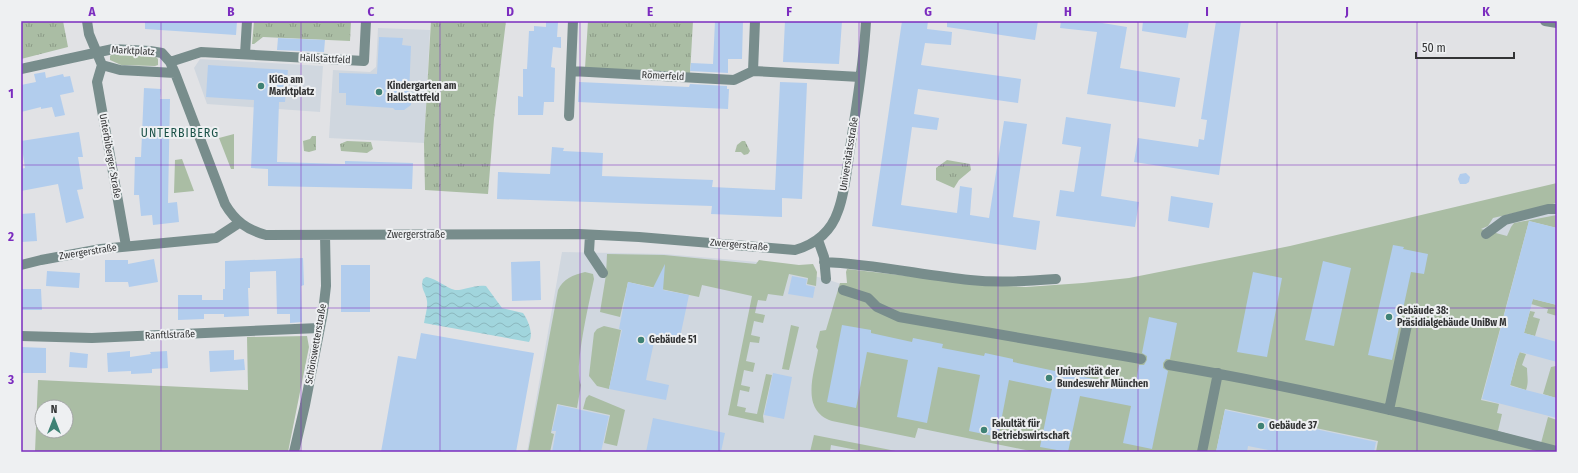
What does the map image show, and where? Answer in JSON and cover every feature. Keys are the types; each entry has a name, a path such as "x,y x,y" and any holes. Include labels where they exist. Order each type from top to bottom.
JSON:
{"street":[{"path":"21,69 96,52 87,21"},
{"path":"246,54 247,21"},
{"name":"Hallstattfeld","path":"170,62 201,52 364,61 366,21"},
{"path":"569,116 573,21"},
{"path":"753,71 756,21"},
{"name":"Universitätsstraße","path":"818,240 827,231 838,212 844,188 860,77 866,21"},
{"path":"1545,21 1557,23"},
{"name":"Marktplatz","path":"170,62 162,53 150,51 113,49 96,52 102,65 120,70 175,73"},
{"path":"170,62 225,204 239,223"},
{"name":"Unterbiberger Straße","path":"102,65 98,82 126,246"},
{"name":"Römerfeld","path":"570,71 734,80 753,71 860,77"},
{"path":"1486,234 1505,220 1548,209 1557,209"},
{"name":"Zwergerstraße","path":"21,265 41,260 126,246 216,238 239,223 256,233 266,235 639,236 794,250 803,248 818,240"},
{"name":"Schönswetterstraße","path":"294,452 305,405 326,286 325,235"},
{"path":"590,235 590,252 603,273"},
{"path":"818,240 824,262 826,279"},
{"path":"824,262 847,263 972,280 1023,281 1056,279"},
{"path":"843,290 868,298 877,307 899,317 1141,359"},
{"path":"1389,410 1407,325"},
{"name":"Ranftlstraße","path":"21,336 92,338 319,328"},
{"path":"1169,365 1218,373 1389,410 1557,451"},
{"path":"1202,452 1218,373"}],"shaded area":[{"name":"Kindergarten am Hallstattfeld","path":"378,28 430,30 424,143 329,138 333,70 370,72 376,67"},
{"name":"KiGa am Marktplatz","path":"200,59 323,66 320,112 207,104 194,68"},
{"name":"Universität der Bundeswehr München","path":"1557,201 1557,452 527,452 562,252 664,254 758,262 841,284 1050,303"}],"green space":[{"path":"21,21 63,21 68,47 21,59"},
{"path":"254,21 351,21 350,41 263,37 252,44"},
{"path":"431,21 506,21 494,119 488,194 425,190 424,143"},
{"path":"588,21 693,21 690,74 585,68"},
{"path":"113,53 156,57 158,59 158,65 121,65 110,60 110,56"},
{"path":"234,134 234,169 231,169 219,138"},
{"path":"312,136 316,136 316,150 309,152 304,151 303,141 310,139"},
{"path":"347,141 371,142 373,149 367,153 341,151 340,144"},
{"path":"742,141 745,141 750,151 748,154 744,155 741,152 735,152 737,145"},
{"path":"182,159 194,191 174,193 175,160"},
{"path":"947,160 970,164 971,170 959,180 954,188 936,180 936,168"},
{"name":"Universität der Bundeswehr München","path":"1557,183 1557,203 1493,218 1488,226 1481,229 1507,236 1514,223 1557,215 1557,228 1529,221 1481,400 1499,404 1497,413 1502,414 1498,431 1541,443 1548,417 1557,420 1557,452 1376,452 1378,441 1225,409 1216,452 1035,452 918,428 915,438 832,421 822,416 816,409 812,400 812,380 818,350 816,347 820,331 826,330 840,283 847,283 847,269 986,285 1026,287 1129,278 1290,246"},
{"path":"607,254 664,255 756,264 759,260 799,265 813,264 817,272 816,286 807,284 808,278 789,274 783,296 768,294 766,301 758,300 755,313 765,315 763,323 754,321 751,335 760,337 759,343 750,342 746,361 755,363 753,372 744,370 741,385 750,387 749,392 740,390 737,406 746,408 745,412 757,414 766,374 772,375 763,416 764,423 728,415 752,296 702,285 699,297 628,282 620,317 600,312 606,275"},
{"path":"585,272 593,274 594,279 586,317 579,365 581,385 577,408 557,404 551,433 554,434 550,452 528,452 558,290 560,286 569,278"},
{"path":"1533,299 1557,305 1557,316 1547,313 1548,309 1531,304"},
{"path":"1530,311 1535,312 1533,317 1540,319 1535,336 1524,333"},
{"path":"791,325 799,327 789,370 782,369"},
{"path":"604,326 621,330 609,389 597,386 589,376 594,333 597,329"},
{"path":"307,336 309,347 288,452 35,452 36,439 74,439 74,399 37,399 38,380 248,390 247,337"},
{"path":"1519,352 1526,354 1522,365 1527,368 1528,382 1526,390 1510,385"},
{"path":"1557,363 1556,398 1543,394 1551,367 1556,366"},
{"path":"589,395 625,410 617,446 604,443 610,415 583,409 586,398"},
{"path":"814,435 901,452 867,452 831,445 830,452 810,452"}],"water":[{"path":"426,277 434,279 455,290 486,286 502,308 523,313 527,319 531,331 529,342 424,323 427,304 422,282"}],"building":[{"path":"145,21 237,21 236,35 145,29"},
{"path":"546,21 558,22 557,37 561,37 561,48 553,47 551,67 555,68 554,102 544,102 543,115 518,115 518,96 523,97 523,69 527,69 529,31 534,31 534,26 546,27"},
{"path":"715,21 743,21 742,59 728,59 728,73 690,71 691,63 713,64"},
{"path":"785,21 842,21 839,64 783,62"},
{"path":"902,21 928,21 927,29 952,32 951,45 925,43 921,65 1021,79 1018,103 918,89 914,114 939,118 937,130 912,127 901,205 957,213 960,186 972,188 970,215 989,218 1004,121 1027,124 1013,217 1040,221 1036,250 872,226"},
{"path":"947,21 1038,21 1035,40 947,27"},
{"path":"1061,21 1090,21 1127,27 1120,68 1180,78 1175,107 1087,94 1097,32 1060,28"},
{"path":"1143,21 1189,21 1186,38 1142,31"},
{"path":"1216,21 1241,21 1219,175 1134,162 1138,138 1198,147 1199,139 1204,140 1207,120 1201,119"},
{"path":"379,37 403,38 402,45 411,46 409,94 411,97 411,105 404,110 346,105 346,93 339,93 339,73 377,74"},
{"path":"278,38 325,40 324,52 277,50"},
{"path":"208,65 288,70 285,102 279,102 277,162 345,164 345,161 413,163 412,189 268,186 268,169 251,168 254,100 206,97"},
{"path":"45,72 46,78 63,74 64,77 70,76 74,92 60,95 65,115 55,117 52,107 41,109 41,107 21,112 21,85 36,82 34,74"},
{"path":"579,82 689,87 690,84 727,86 727,89 729,89 728,109 578,102"},
{"path":"780,82 807,83 802,199 782,198 782,217 711,214 712,206 497,199 498,172 550,174 552,147 564,148 563,151 603,153 602,176 713,180 712,187 775,190"},
{"path":"144,88 161,89 160,99 170,99 168,203 177,202 179,222 153,225 152,215 141,216 139,195 134,195 135,157 141,157"},
{"path":"1066,117 1111,124 1101,196 1139,202 1135,227 1056,216 1060,190 1074,192 1081,147 1062,144"},
{"path":"79,132 83,157 78,157 83,189 77,190 84,218 66,223 58,184 21,191 21,169 25,168 21,141"},
{"path":"1466,173 1470,177 1469,182 1466,184 1460,184 1458,179 1460,174"},
{"path":"1171,196 1213,203 1209,228 1168,221"},
{"path":"35,213 37,241 21,242 21,214"},
{"path":"1529,221 1557,228 1557,305 1533,299 1524,333 1557,342 1557,362 1520,352 1516,361 1510,386 1557,398 1557,418 1482,399"},
{"name":"Gebäude 38: Präsidialgebäude UniBw M","path":"1393,245 1404,247 1403,249 1428,254 1424,274 1411,272 1392,360 1368,355"},
{"path":"303,258 304,285 301,286 302,322 290,323 290,314 277,314 276,271 250,272 250,288 248,288 249,316 224,317 224,314 204,314 204,319 178,320 178,295 202,295 202,300 223,300 223,289 225,289 225,261"},
{"path":"154,259 158,282 129,287 128,282 105,282 105,260 128,260 128,264"},
{"path":"540,261 541,300 512,301 511,262"},
{"path":"1323,261 1351,268 1334,346 1305,340"},
{"name":"Gebäude 51","path":"665,264 663,290 689,295 679,342 662,338 661,343 654,342 646,380 669,385 666,400 609,389 622,330 619,329 628,282 653,288"},
{"path":"341,265 370,265 370,312 341,312"},
{"path":"47,271 80,273 79,288 46,286"},
{"path":"1253,272 1282,278 1267,357 1237,352"},
{"path":"792,276 807,279 806,285 815,287 813,298 788,294"},
{"path":"21,289 41,289 42,310 21,310"},
{"path":"1149,317 1177,323 1170,359 1166,359 1163,363 1163,368 1168,371 1152,449 1123,443 1131,406 1080,396 1068,452 1040,447 1052,389 1009,380 998,437 969,431 980,375 938,367 927,423 897,417 908,360 867,352 856,408 827,402 842,325 871,330 871,333 912,342 913,338 943,344 942,348 984,356 985,353 1013,359 1013,362 1055,371 1056,368 1084,374 1084,377 1135,387 1139,365 1144,365 1147,360 1147,356 1142,353"},
{"path":"421,333 534,353 516,452 381,452 398,356 416,359"},
{"path":"21,347 46,348 46,373 21,373"},
{"path":"234,350 234,360 244,359 245,370 210,372 209,351"},
{"path":"130,351 130,357 151,354 150,352 167,351 168,368 152,369 152,373 131,374 131,371 108,372 107,353"},
{"path":"70,352 88,354 87,368 69,367"},
{"path":"773,373 792,377 784,419 764,415"},
{"path":"558,405 609,416 601,452 552,452 556,431 552,431"},
{"name":"Gebäude 37","path":"1225,410 1376,442 1374,452 1278,452 1248,446 1247,452 1216,452"},
{"path":"653,418 725,433 721,452 646,452"}],"place":[{"name":"KiGa am Marktplatz","path":"261,86"},
{"name":"Kindergarten am Hallstattfeld","path":"379,92"},
{"name":"Gebäude 38: Präsidialgebäude UniBw M","path":"1389,317"},
{"name":"Gebäude 51","path":"641,340"},
{"name":"Universität der Bundeswehr München","path":"1049,378"},
{"name":"Gebäude 37","path":"1261,426"},
{"name":"Fakultät für Betriebswirtschaft","path":"984,430"}],"district":[{"name":"UNTERBIBERG","path":"180,133"}]}
